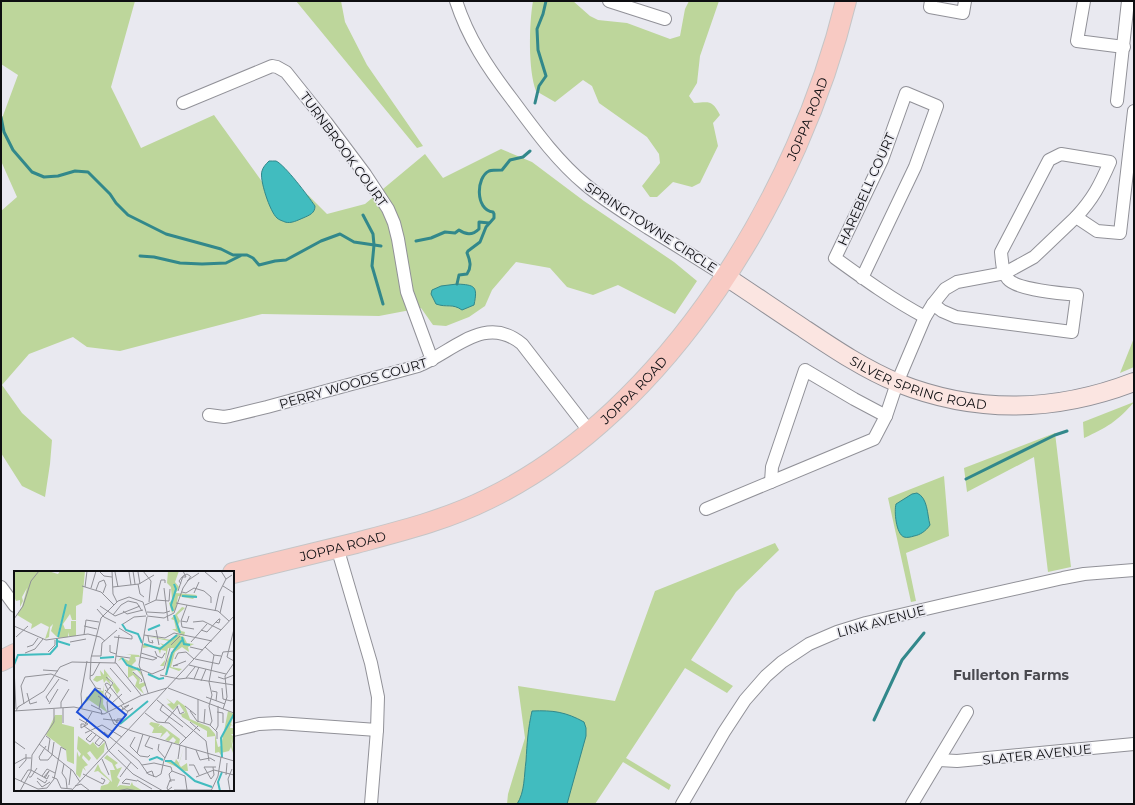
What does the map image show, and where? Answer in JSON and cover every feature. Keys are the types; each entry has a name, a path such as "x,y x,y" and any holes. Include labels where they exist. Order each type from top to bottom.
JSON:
{"main road":[{"name":"JOPPA ROAD","path":"234,573 419,526 470,507 505,490 553,461 590,432 615,409 650,374 688,328 725,276 761,218 798,145 826,73 846,1"},
{"name":"SILVER SPRING ROAD","path":"725,276 830,346 872,371 897,383 946,398 971,403 1009,406 1048,405 1099,395 1134,382"},
{"path":"1,661 14,654"}],"street":[{"name":"SPRINGTOWNE CIRCLE","path":"456,1 464,25 491,71 544,142 571,172 616,207 725,276"},
{"path":"609,1 666,19"},
{"path":"931,1 930,7 963,13 965,1"},
{"path":"1084,1 1077,41 1124,47"},
{"path":"1117,101 1128,1"},
{"name":"TURNBROOK COURT","path":"183,103 272,66 286,72 365,174 388,209 394,223 398,239 407,292 432,360"},
{"name":"HAREBELL COURT","path":"862,278 915,167 937,106 906,94 882,160 835,258 862,278 925,317"},
{"path":"1076,217 1097,231 1120,233 1134,111"},
{"path":"706,509 874,439 886,416 897,383 925,317 933,304 945,289 957,282 1005,273 1034,257 1089,203 1100,186 1110,162 1061,154 1049,160 1001,252 1002,266 1005,273 1007,278 1017,285 1077,295 1072,332 956,317 942,311 933,304"},
{"name":"PERRY WOODS COURT","path":"209,415 224,417 397,372 432,360 476,334 490,332 508,335 516,339 528,350 575,415 590,432"},
{"path":"771,482 772,467 805,370 886,416"},
{"path":"338,547 376,682 378,697 371,804"},
{"name":"LINK AVENUE","path":"682,804 724,732 745,700 766,676 782,662 809,644 837,632 866,623 943,605 1084,574 1134,570"},
{"path":"1,587 14,605"},
{"path":"912,804 967,712"},
{"path":"234,730 259,724 278,723 377,730"},
{"name":"SLATER AVENUE","path":"939,760 957,761 1134,744"}],"green space":[{"path":"1,1 135,1 111,87 141,148 214,115 273,197 290,188 308,195 327,214 365,204 425,154 443,178 501,149 532,162 584,201 674,262 697,281 675,314 618,285 593,295 567,287 550,268 516,262 492,290 485,306 469,317 446,326 433,325 421,308 379,316 262,314 120,351 87,347 73,337 29,354 2,385 22,413 52,440 45,497 22,486 1,453 1,211 17,197 1,161 1,121 18,75 1,64"},
{"path":"296,1 341,1 345,22 367,65 423,146 417,148"},
{"path":"533,1 573,1 590,16 598,20 627,23 670,39 680,36 685,9 689,1 719,1 700,56 697,83 689,96 694,103 707,102 712,104 720,115 713,123 718,146 700,183 692,187 673,182 657,197 650,197 642,186 660,163 659,154 647,137 599,103 592,86 583,80 555,102 536,91 533,82 530,59"},
{"path":"1134,338 1134,367 1120,373"},
{"path":"1134,402 1123,414 1111,423 1084,438 1083,422"},
{"path":"1055,433 1071,567 1048,572 1034,457 967,492 964,468"},
{"path":"944,476 949,536 906,553 916,601 911,602 888,498"},
{"path":"775,543 779,550 736,592 691,660 733,686 727,693 685,668 626,758 671,785 669,790 623,762 595,804 507,804 508,794 525,738 518,686 615,701 655,591"}],"water":[{"path":"269,161 276,161 285,168 296,181 315,206 312,214 297,221 290,222 280,220 274,215 266,195 261,175 263,168"},
{"path":"457,284 468,285 474,288 476,294 474,305 462,310 452,306 436,304 431,294 432,290 441,286"},
{"path":"917,493 921,495 925,502 930,525 925,531 918,535 904,537 901,535 897,527 895,512 896,504 912,494"},
{"path":"532,711 559,712 584,722 586,736 567,804 517,804 522,794 524,783 528,736"}],"waterway":[{"path":"535,103 539,86 546,76 538,50 537,29 546,1"},
{"path":"1,117 4,132 13,150 32,172 44,177 58,176 75,171 88,172 128,215 166,234 221,249 233,255 247,255 253,258 259,265 286,260 321,241 340,234 354,242 381,246"},
{"path":"457,284 459,275 467,274 470,269 470,261 467,253 468,251 480,242 486,227 494,218 493,212 487,210 480,200 480,186 485,174 493,170 502,170 510,160 523,157 530,151"},
{"path":"363,215 373,234 374,245 372,266 383,304"},
{"path":"416,241 431,238 445,232 455,233 459,230 464,233 472,233 479,229 479,222 489,223"},
{"path":"140,256 154,257 180,263 202,264 226,263 240,256"},
{"path":"966,479 1055,435 1067,431"},
{"path":"874,720 902,660 924,633"}],"district":[{"name":"Fullerton Farms","path":"1011,675"}]}
